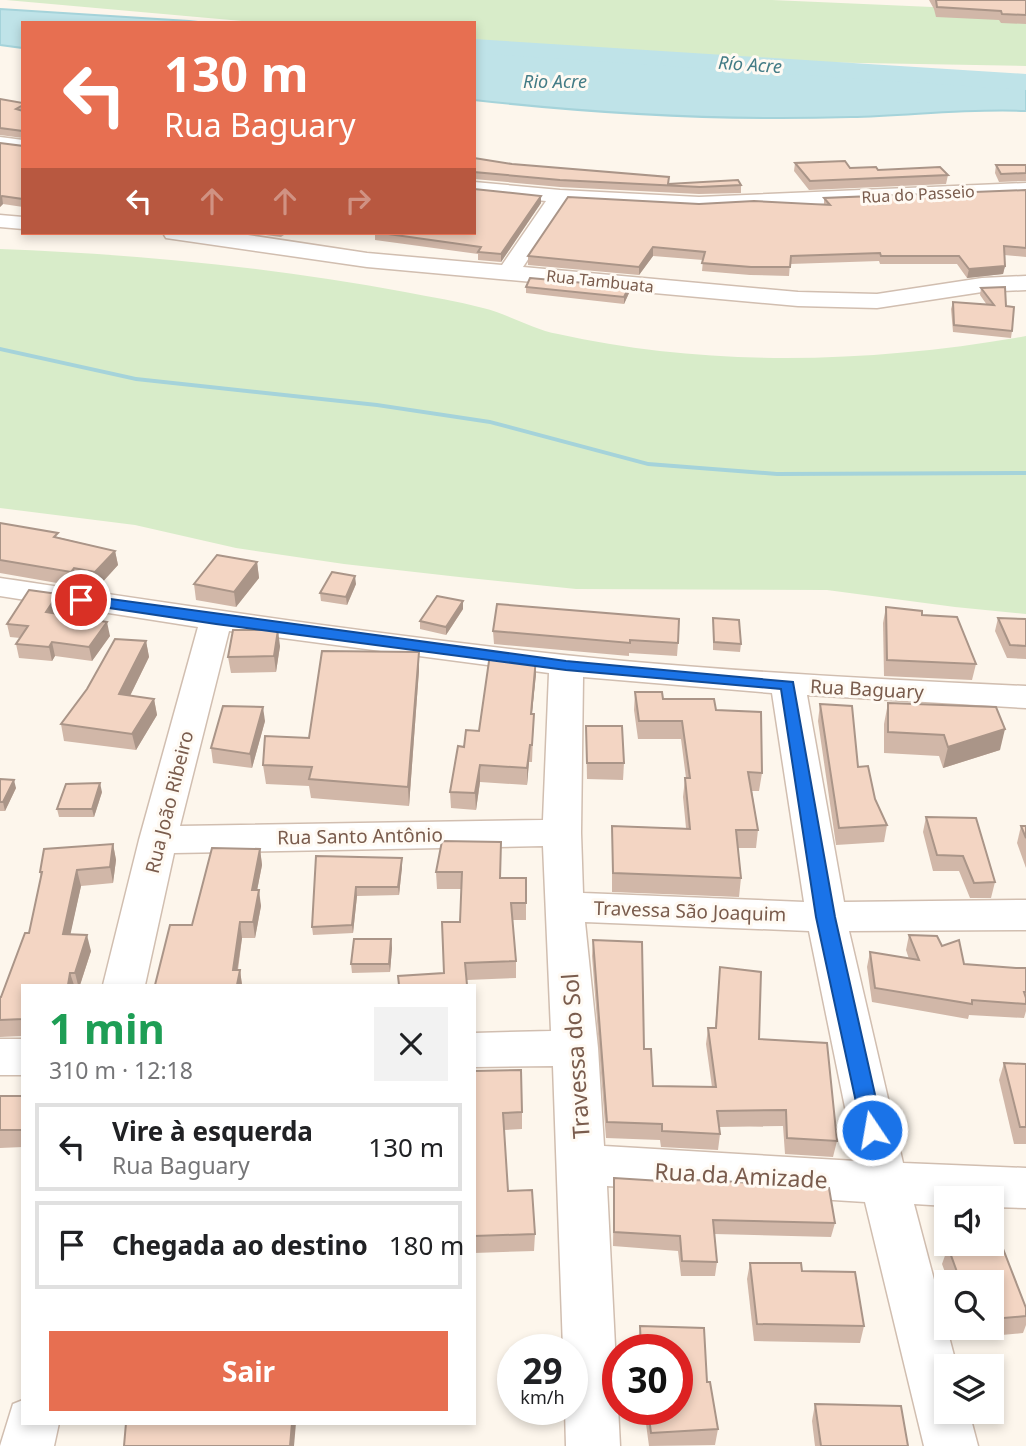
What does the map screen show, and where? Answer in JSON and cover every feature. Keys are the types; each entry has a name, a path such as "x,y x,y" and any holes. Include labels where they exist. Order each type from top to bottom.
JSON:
{"street":[{"path":"0,143 21,146"},
{"name":"Rua do Passeio","path":"476,188 560,197 712,203 1026,189"},
{"path":"509,272 560,197"},
{"path":"0,221 21,223"},
{"name":"Rua Tambuata","path":"201,235 367,260 736,295 839,301 899,299 982,285 1026,283"},
{"name":"Rua Baguary","path":"0,587 216,620 566,665 788,685 1026,697"},
{"name":"Rua João Ribeiro","path":"124,984 158,840 216,620"},
{"name":"Travessa do Sol","path":"566,665 562,833 564,907 576,1048 593,1446"},
{"path":"788,685 825,917 884,1183 951,1446"},
{"name":"Rua Santo Antônio","path":"158,840 562,833"},
{"name":"Travessa São Joaquim","path":"564,907 825,917 1026,915"},
{"path":"476,1050 576,1048"},
{"path":"0,1057 21,1057"},
{"name":"Rua da Amizade","path":"582,1165 884,1183 1026,1188"},
{"path":"27,1446 32,1425"}],"green space":[{"path":"6,0 772,0 1026,11 1026,66 691,60 476,41 476,21 242,21"},
{"path":"0,249 153,258 304,275 464,303 558,334 673,352 732,357 851,356 910,352 1026,336 1026,614 827,590 576,589 459,577 236,548 135,525 0,508"}],"water":[{"path":"0,9 189,21 21,21 21,48 0,45"},
{"name":"Rio Acre","path":"476,46 743,68 1026,84 1026,111 804,118 709,117 568,109 476,100"}],"building":[{"path":"936,0 1026,0 1026,15 937,7"},
{"path":"0,99 21,103 21,106 16,109 21,110 21,131 0,128"},
{"path":"0,143 21,146 21,199 0,197"},
{"path":"476,158 512,164 669,177 668,184 738,180 741,185 700,187 560,180 476,172"},
{"path":"845,161 850,168 876,167 878,170 940,167 948,175 810,181 795,163"},
{"path":"996,165 1026,165 1026,173 1001,174"},
{"path":"476,189 541,196 501,254 478,252 481,247 395,235 476,235"},
{"path":"1026,190 1026,248 1004,246 1005,266 969,269 959,256 881,256 880,253 791,256 790,267 751,267 702,263 705,252 653,247 639,267 528,256 568,197 699,204 754,201 830,205 824,198"},
{"path":"530,278 629,287 624,297 526,287"},
{"path":"1005,287 1006,306 1014,307 1012,331 954,325 953,302 994,305 981,288"},
{"path":"0,523 58,533 54,537 115,551 95,572 74,568 71,572 0,560"},
{"path":"217,555 257,562 234,592 194,584"},
{"path":"332,572 355,576 346,597 320,593"},
{"path":"29,590 58,594 46,612 107,622 89,647 52,642 49,647 16,644 28,626 7,624"},
{"path":"437,596 463,601 446,627 420,621"},
{"path":"497,604 679,619 678,643 630,640 630,643 493,631"},
{"path":"886,607 922,611 922,615 957,617 976,664 887,660"},
{"path":"713,618 739,620 741,644 714,642"},
{"path":"998,618 1026,619 1026,646 1010,645"},
{"path":"233,630 278,630 274,656 228,657"},
{"path":"115,639 146,641 119,694 154,699 132,734 61,724 87,689"},
{"path":"322,651 419,652 408,787 309,779 312,767 263,765 265,736 309,738"},
{"path":"490,654 536,658 531,714 534,714 532,745 527,768 480,765 475,793 450,792 458,746 464,747 466,730 479,731"},
{"path":"635,692 662,692 663,699 714,699 716,710 761,712 762,773 748,772 758,830 736,830 741,878 613,873 612,826 690,829 685,778 690,778 682,721 639,721"},
{"path":"888,703 996,707 1005,729 948,747 944,735 888,732"},
{"path":"820,704 852,706 858,767 868,766 875,799 887,825 839,828"},
{"path":"223,706 263,707 250,754 211,748"},
{"path":"586,726 622,726 624,763 587,763"},
{"path":"0,779 14,780 3,802 0,802"},
{"path":"100,783 92,809 57,809 66,784"},
{"path":"926,817 976,818 995,882 974,883 963,856 937,855"},
{"path":"442,841 501,842 500,878 526,878 526,903 511,903 516,961 465,963 467,984 399,984 398,976 444,973 442,922 460,922 462,872 436,872"},
{"path":"113,844 110,867 77,870 63,934 87,935 75,973 70,973 68,984 21,984 21,1019 0,1020 0,997 25,933 29,933 44,849"},
{"path":"212,848 260,849 252,890 259,890 253,922 240,922 233,970 240,970 237,984 155,984 170,925 192,925"},
{"path":"316,856 402,858 398,887 356,887 352,925 312,927"},
{"path":"909,935 937,936 942,946 959,940 964,964 1026,968 1026,1004 972,1000 972,1004 875,988 870,952 919,960"},
{"path":"354,939 391,939 389,964 351,964"},
{"path":"593,940 642,942 644,1049 651,1049 653,1086 716,1087 708,1028 716,1028 720,967 761,972 759,1039 827,1043 837,1141 787,1138 786,1110 717,1111 720,1134 662,1131 662,1124 607,1122"},
{"path":"1004,1063 1026,1064 1026,1127 1020,1127"},
{"path":"521,1070 522,1112 503,1113 508,1191 532,1190 535,1234 476,1236 476,1071"},
{"path":"0,1096 21,1096 21,1130 0,1130"},
{"path":"614,1178 707,1180 829,1188 835,1223 713,1220 717,1262 682,1261 680,1236 614,1232"},
{"path":"1004,1251 1026,1308 1026,1316 1004,1318 1004,1270 956,1270 951,1256 1004,1256"},
{"path":"750,1263 801,1263 802,1271 855,1272 864,1326 757,1324"},
{"path":"640,1326 704,1328 707,1382 710,1382 718,1429 651,1433 650,1425 693,1425 693,1334 640,1334"},
{"path":"815,1404 901,1406 908,1446 821,1446"},
{"path":"126,1425 292,1425 290,1446 124,1446"}],"waterway":[{"name":"Río Acre","path":"476,46 1026,82"},
{"path":"0,349 136,379 377,405 490,422 648,464 777,474 1026,473"}],"route":[{"path":"81,600 566,665 788,685 825,917 872,1130"}]}
